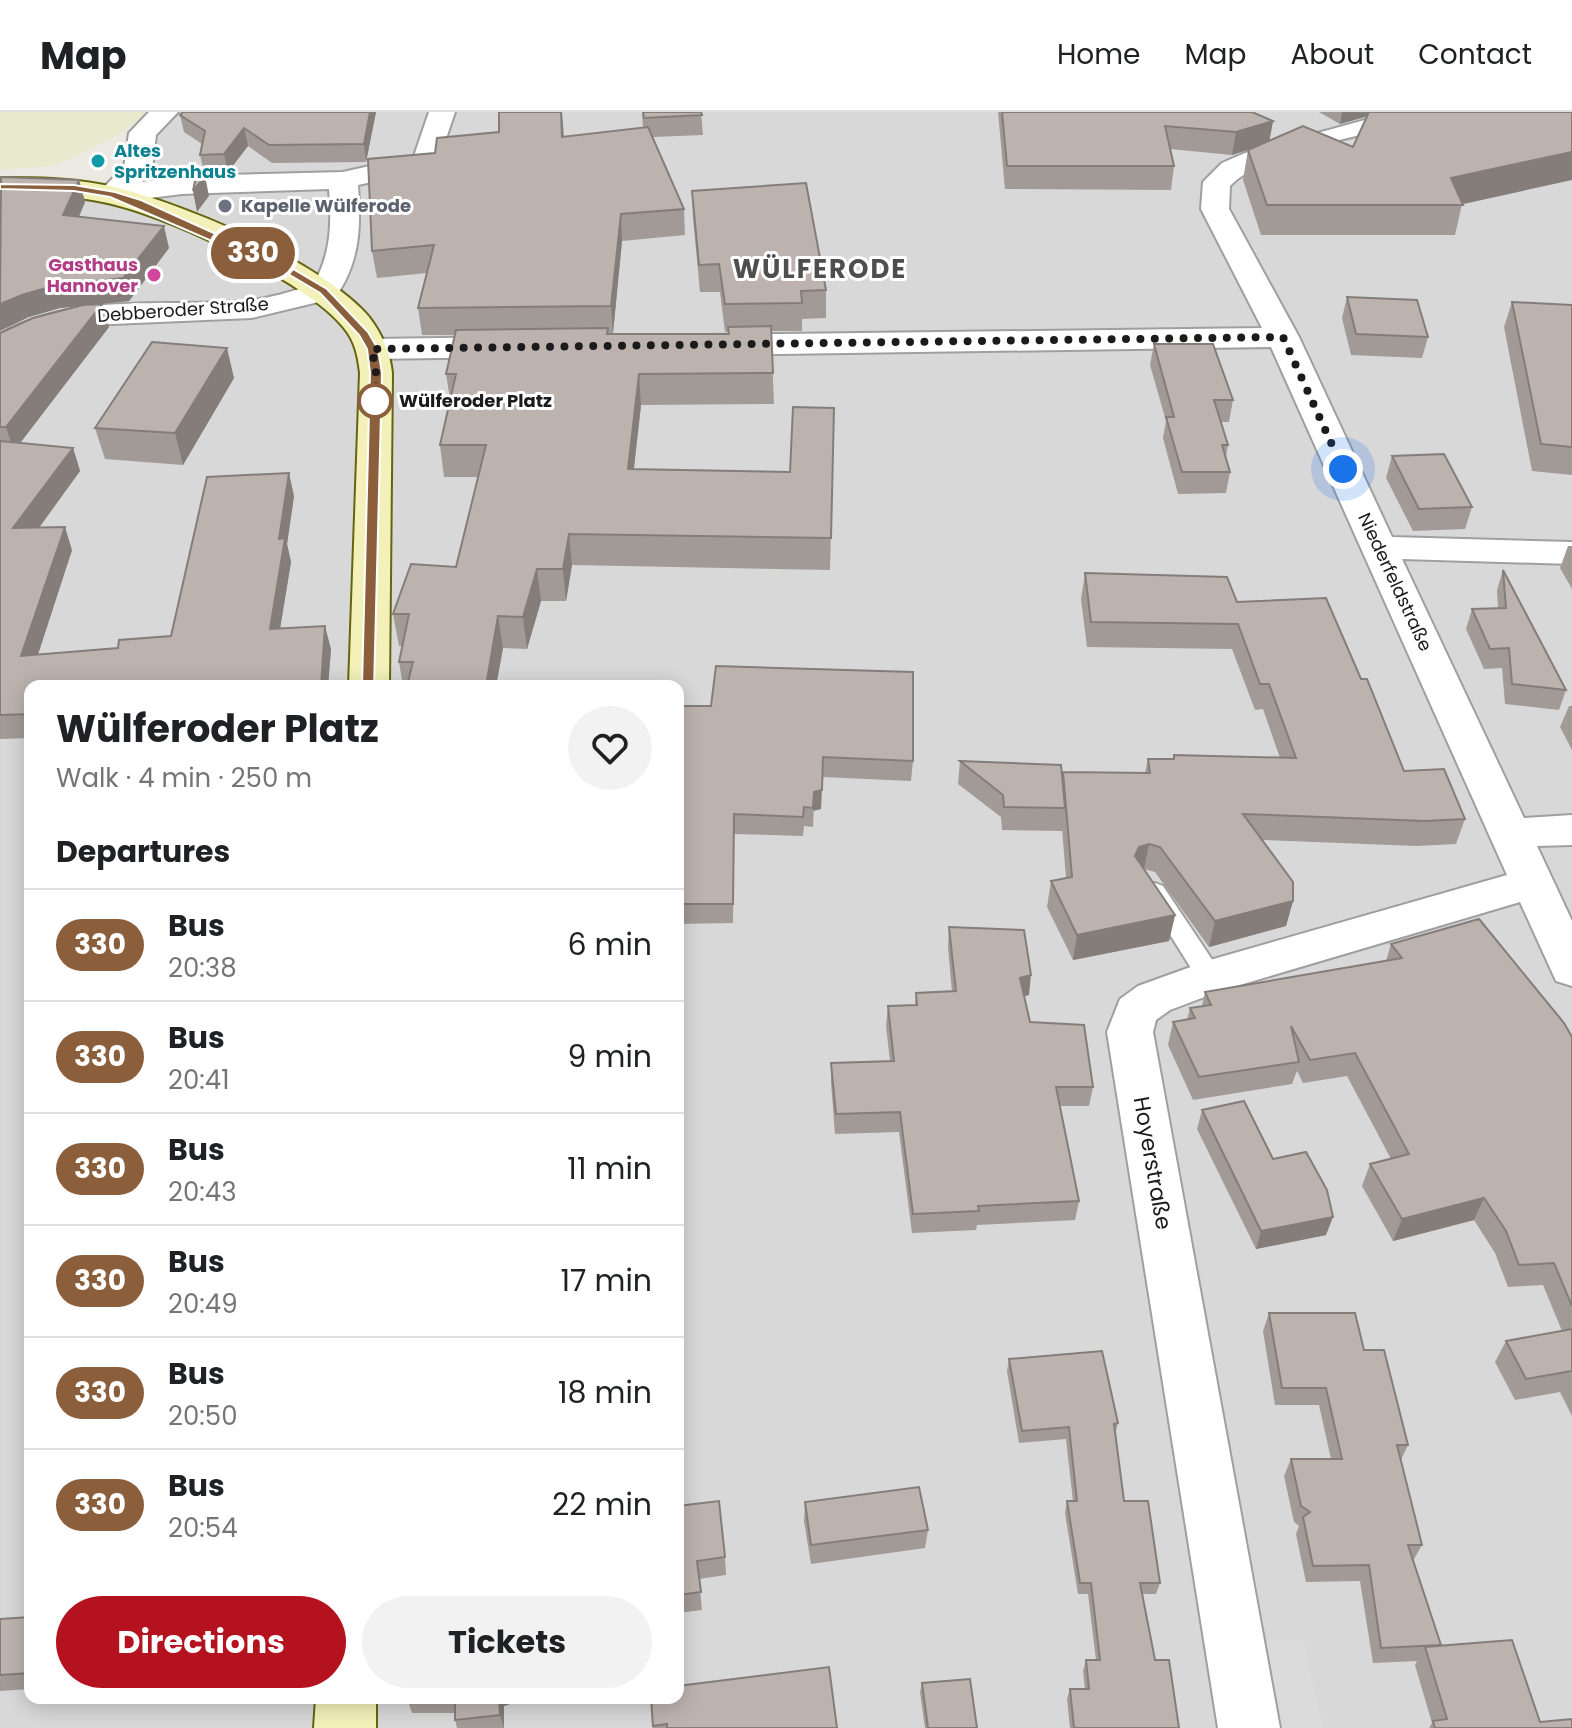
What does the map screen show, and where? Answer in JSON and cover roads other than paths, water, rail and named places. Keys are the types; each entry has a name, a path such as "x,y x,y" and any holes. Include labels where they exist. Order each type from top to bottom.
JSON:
{"main road":[{"path":"0,187 52,186 111,194 242,247 324,291 349,315 372,349 376,373 369,680"},
{"path":"345,1728 346,1704"}],"street":[{"path":"111,194 138,170 143,133 165,112"},
{"name":"Niederfeldstraße","path":"1427,112 1262,156 1233,168 1219,180 1214,195 1215,209 1283,337 1572,969"},
{"path":"111,194 182,185 343,180 426,162 440,120"},
{"path":"324,291 336,276 342,256 346,220 343,180"},
{"name":"Debberoder Straße","path":"0,347 16,336 52,322 93,316 250,309 285,304 324,291"},
{"path":"676,345 1283,337"},
{"path":"372,349 532,347"},
{"path":"1379,547 1572,553"},
{"path":"1510,833 1572,830"},
{"name":"Hoyerstraße","path":"1249,1728 1130,1032 1136,1011 1154,998 1210,977 1533,883"}],"lane":[{"path":"1145,880 1210,977"}],"place":[{"name":"Altes Spritzenhaus","path":"98,161"},
{"name":"Kapelle Wülferode","path":"225,206"},
{"name":"Gasthaus Hannover","path":"154,275"},
{"name":"Wülferoder Platz","path":"375,401"}],"district":[{"name":"WÜLFERODE","path":"820,269"}]}
